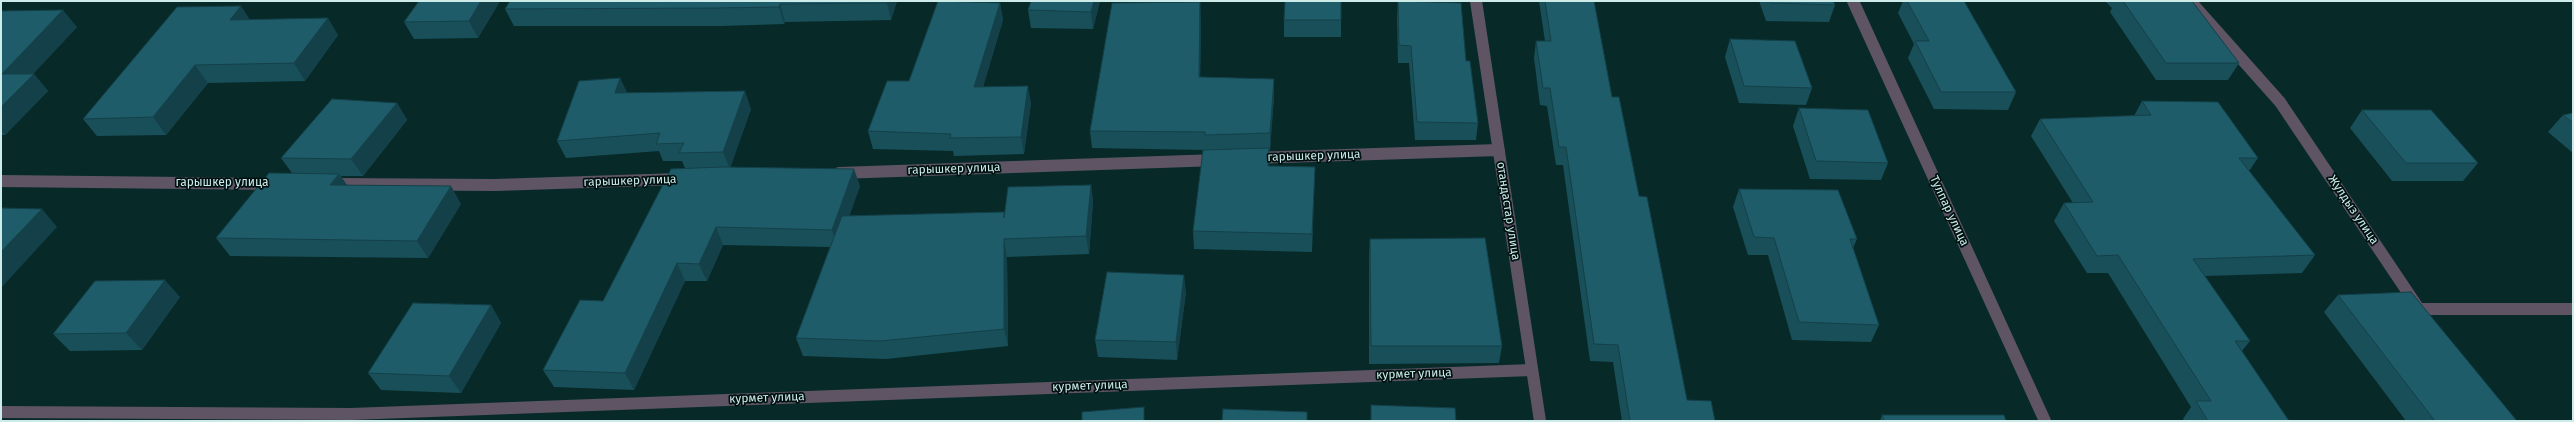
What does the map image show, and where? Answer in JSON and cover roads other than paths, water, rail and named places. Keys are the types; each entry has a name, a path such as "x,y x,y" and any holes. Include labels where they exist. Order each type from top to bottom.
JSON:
{"street":[{"name":"отандастар улица","path":"1476,1 1540,421"},
{"name":"Тулпар улица","path":"1853,1 2045,421"},
{"name":"Жулдыз улица","path":"2190,1 2280,102 2429,321"},
{"name":"гарышкер улица","path":"830,174 1499,150"},
{"name":"гарышкер улица","path":"320,184 495,185 694,178"},
{"name":"гарышкер улица","path":"1,181 288,184"},
{"path":"2420,309 2573,309"},
{"name":"курмет улица","path":"1,412 351,414 1532,370"}]}
